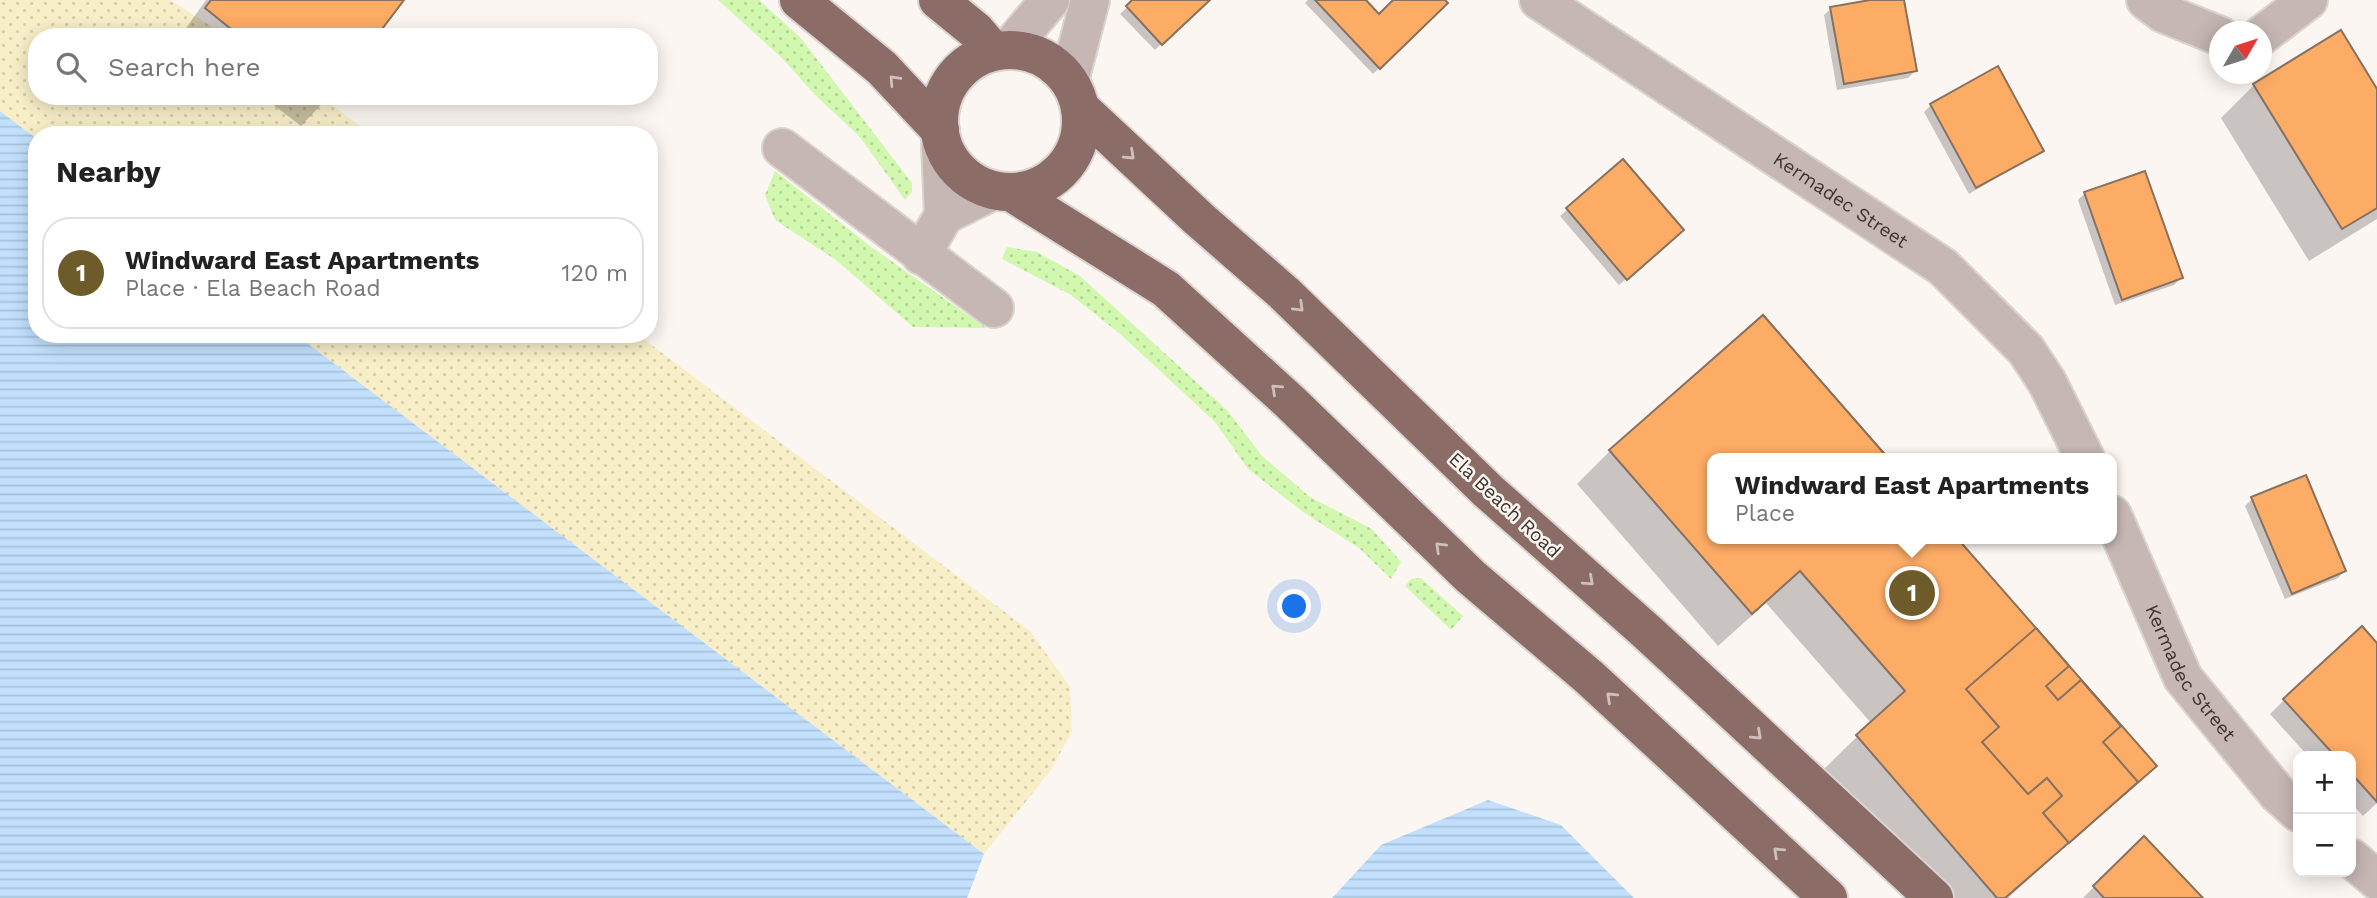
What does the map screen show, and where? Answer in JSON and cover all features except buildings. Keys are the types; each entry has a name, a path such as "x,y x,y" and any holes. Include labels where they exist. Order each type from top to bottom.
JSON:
{"highway":[{"path":"799,0 882,68 941,138 964,179 1003,193 1166,289 1290,402 1471,577 1589,677 1828,898"},
{"path":"938,0 1001,50 1042,57 1075,94 1080,136 1069,161 1057,175 1041,185 1003,193"},
{"path":"941,138 940,109 946,89 958,72 974,59 1001,50"},
{"name":"Ela Beach Road","path":"1075,94 1199,219 1284,293 1488,491 1934,898"}],"street":[{"path":"1001,50 1050,0"},
{"path":"1075,94 1090,0"},
{"name":"Kermadec Street","path":"1539,0 1943,268 2026,349 2047,382 2082,453"},
{"path":"2146,0 2163,13 2209,32"},
{"path":"2272,28 2308,0"},
{"path":"921,255 944,215 941,138"},
{"path":"782,148 993,308"},
{"path":"944,215 1003,193"},
{"name":"Kermadec Street","path":"2117,526 2183,678 2278,794 2293,808"},
{"path":"2356,862 2377,880"}],"green space":[{"path":"718,0 759,0 800,37 912,183 912,192 905,200 860,137 815,95 782,58"},
{"path":"775,171 870,246 986,328 913,327 836,260 775,220 765,195"},
{"path":"1007,247 1037,252 1080,276 1227,410 1262,456 1310,497 1372,529 1401,562 1391,579 1359,548 1303,512 1248,469 1215,422 1119,333 1071,295 1002,259"},
{"path":"1421,578 1463,616 1451,630 1405,586 1411,579"}],"sand":[{"path":"0,0 170,0 214,28 28,28 28,105 332,105 360,126 28,126 28,132 0,111"},
{"path":"307,343 649,343 1030,631 1070,687 1072,731 1051,770 984,854"}],"water":[{"path":"0,111 28,132 28,343 307,343 984,854 967,898 0,898"},
{"path":"1488,800 1561,825 1634,898 1332,898 1381,845"}],"place":[{"name":"Windward East Apartments","path":"1912,593"}]}
